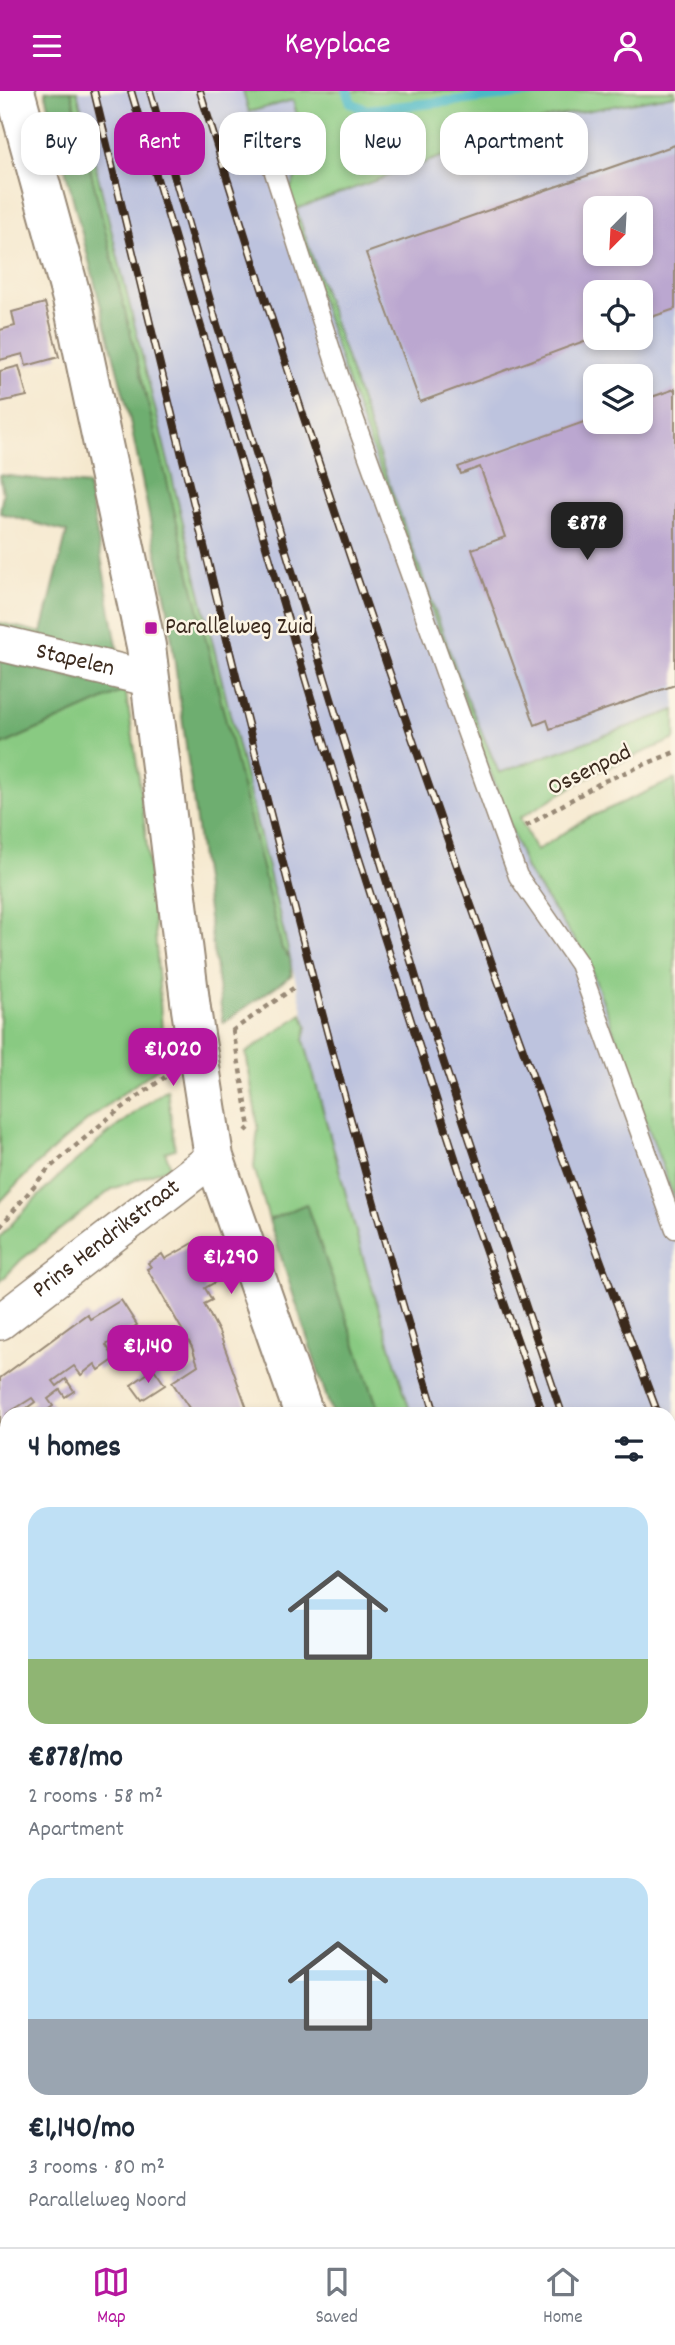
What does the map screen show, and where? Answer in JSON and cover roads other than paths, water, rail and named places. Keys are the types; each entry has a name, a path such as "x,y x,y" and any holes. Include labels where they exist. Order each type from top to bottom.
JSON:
{"street":[{"path":"15,91 72,299 151,678 191,1009 214,1157 302,1407"},
{"name":"Stapelen","path":"0,643 151,678"},
{"name":"Prins Hendrikstraat","path":"0,1322 214,1157"}],"lane":[{"path":"275,175 342,384 518,876 579,964 675,1229"}],"waterway":[{"path":"347,91 351,103 366,110 547,91"}],"railway":[{"path":"94,91 214,589 298,920 387,1250 433,1407"},
{"path":"131,91 355,846 473,1214 541,1407"},
{"path":"150,91 215,318 425,1007 560,1407"},
{"path":"200,91 306,425 419,756 536,1086 655,1407"}],"place":[{"name":"Parallelweg Zuid","path":"151,628"}]}
